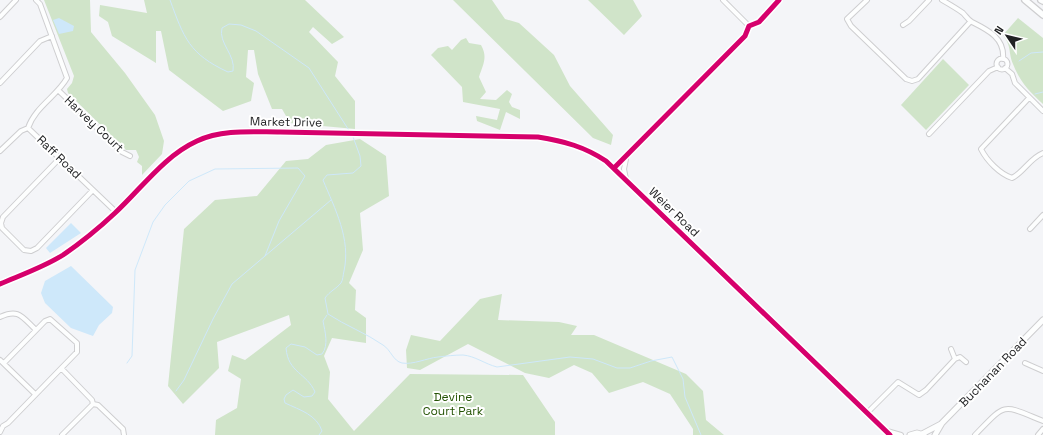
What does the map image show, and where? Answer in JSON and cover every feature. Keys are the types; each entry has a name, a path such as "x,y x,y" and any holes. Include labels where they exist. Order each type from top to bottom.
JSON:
{"highway":[{"path":"1026,0 1043,15"}],"main road":[{"name":"Buchanan Road","path":"923,435 942,423 1043,320"},
{"name":"Buchanan Road","path":"935,435 942,423"},
{"path":"910,435 923,435"}],"street":[{"path":"0,17 16,0"},
{"path":"28,128 31,119 67,78 67,73 40,4 36,0"},
{"path":"723,0 749,26"},
{"path":"614,168 745,36 749,26 759,22 779,0"},
{"path":"867,0 847,19 851,26 906,79 912,81 918,79 970,22"},
{"path":"903,25 910,21 929,0"},
{"path":"942,0 964,14 970,22 980,25 1002,43 1004,59 1008,62 1005,68"},
{"path":"0,83 40,41 52,36"},
{"path":"929,134 990,71 998,66 998,61 1004,59"},
{"path":"998,66 1001,69 1005,68 1012,74 1015,83 1043,111"},
{"name":"Harvey Court","path":"58,90 122,152 130,156"},
{"path":"1029,98 981,149 985,156 1005,176 1012,178 1019,174 1034,158 1043,153"},
{"name":"Raff Road","path":"0,152 21,131 28,128 116,212"},
{"name":"Market Drive","path":"0,284 62,255 91,234 116,212 161,167 178,153 197,141 216,135 241,132 280,132 538,137 563,140 595,154 614,168"},
{"path":"626,156 624,169 627,180"},
{"path":"59,159 3,217 0,223 2,228 24,250 31,251 37,248 93,190"},
{"name":"Weier Road","path":"614,168 890,435"},
{"path":"1030,229 1043,215"},
{"path":"0,317 11,312 17,313 36,330"},
{"path":"0,432 2,424 8,423 78,352 77,344 50,319 45,321 2,362 35,394"},
{"path":"951,349 955,360"},
{"path":"867,413 898,382 918,395 926,390 955,360 960,357 966,362"},
{"path":"1026,363 1043,371"},
{"path":"62,369 92,400 93,404"},
{"path":"62,435 93,404"},
{"path":"93,404 98,405 123,429 124,435"},
{"path":"975,435 998,412 1004,409 1013,409 1043,421"},
{"path":"1038,435 1043,429"},
{"name":"Weier Road","path":"887,431 901,435"}],"green space":[{"path":"44,0 90,0 91,32 125,73 155,115 164,141 162,154 142,175 142,166 137,162 139,157 136,150 126,150 68,93 67,89 72,83 74,76"},
{"path":"144,0 305,0 344,37 332,44 313,27 309,32 338,62 335,76 355,101 355,129 290,123 282,109 272,109 258,74 254,50 248,50 246,77 254,83 251,101 223,111 169,70 161,31 156,31 156,63 112,36 108,22 99,16 100,5 147,13"},
{"path":"453,0 492,0 505,19 519,23 554,55 570,86 613,135 611,145 593,138"},
{"path":"588,0 633,0 642,16 624,35"},
{"path":"1018,18 1043,38 1043,104 1029,90 1019,76 1012,60 1008,43 1003,35"},
{"path":"466,38 469,43 481,45 484,53 484,61 479,77 486,92 480,99 496,100 507,90 512,94 509,102 512,107 520,110 520,119 506,112 500,130 477,121 476,116 497,120 500,109 463,102 462,87 431,55 438,48 448,46 452,50 461,40"},
{"path":"943,59 969,85 926,130 901,105"},
{"name":"Devine Court Park","path":"360,139 386,156 389,196 360,213 363,250 349,283 356,290 355,310 366,318 366,343 332,338 324,356 330,372 328,399 354,431 410,374 523,375 555,422 555,435 215,435 216,420 237,408 241,379 228,371 232,355 245,360 291,325 289,315 217,342 219,368 183,404 168,386 184,229 215,200 257,196 286,161 308,159 326,145"},
{"path":"502,294 498,320 559,322 577,326 571,335 594,335 686,374 703,391 706,420 724,435 693,435 693,429 670,394 643,382 609,393 592,373 574,365 549,378 525,373 468,344 420,370 407,368 406,350 411,335 440,341 480,299"}],"water":[{"path":"59,18 74,26 73,31 59,34 53,20"},
{"path":"71,223 81,233 50,253 46,248"},
{"path":"71,266 113,307 112,313 99,325 93,336 71,328 45,303 41,293 45,281"}],"waterway":[{"path":"170,0 179,25 190,44 204,58 228,72 233,71 233,65 221,33 222,28 229,24 241,25 256,31 309,68 350,132"},
{"path":"1019,61 1031,53 1043,52"},
{"path":"1035,94 1043,92"},
{"path":"352,134 360,156 361,166 353,173 327,175 323,180 341,224 344,236 346,259 342,282 325,298 328,314 383,345 396,360 402,363 411,363 438,357 463,355 497,367 570,357 593,359 617,368 630,368 651,361 672,357 683,379 685,397 701,435"},
{"path":"127,363 132,356 135,270 153,222 165,205 189,181 215,169 298,168 305,176 279,221 265,256"},
{"path":"176,391 184,380 213,319 232,284 331,200"},
{"path":"319,435 322,431 320,425 312,417 285,403 284,399 286,395 293,390 304,397 312,396 315,392 312,386 290,363 286,348 291,344 305,347 317,355 322,354 326,343 323,321 327,315"}],"cycle path":[{"path":"614,168 745,36 749,26 759,22 779,0"},
{"path":"0,284 32,271 63,255 109,219 163,164 185,147 207,137 238,132 538,137 582,148 606,161 890,435"}]}
